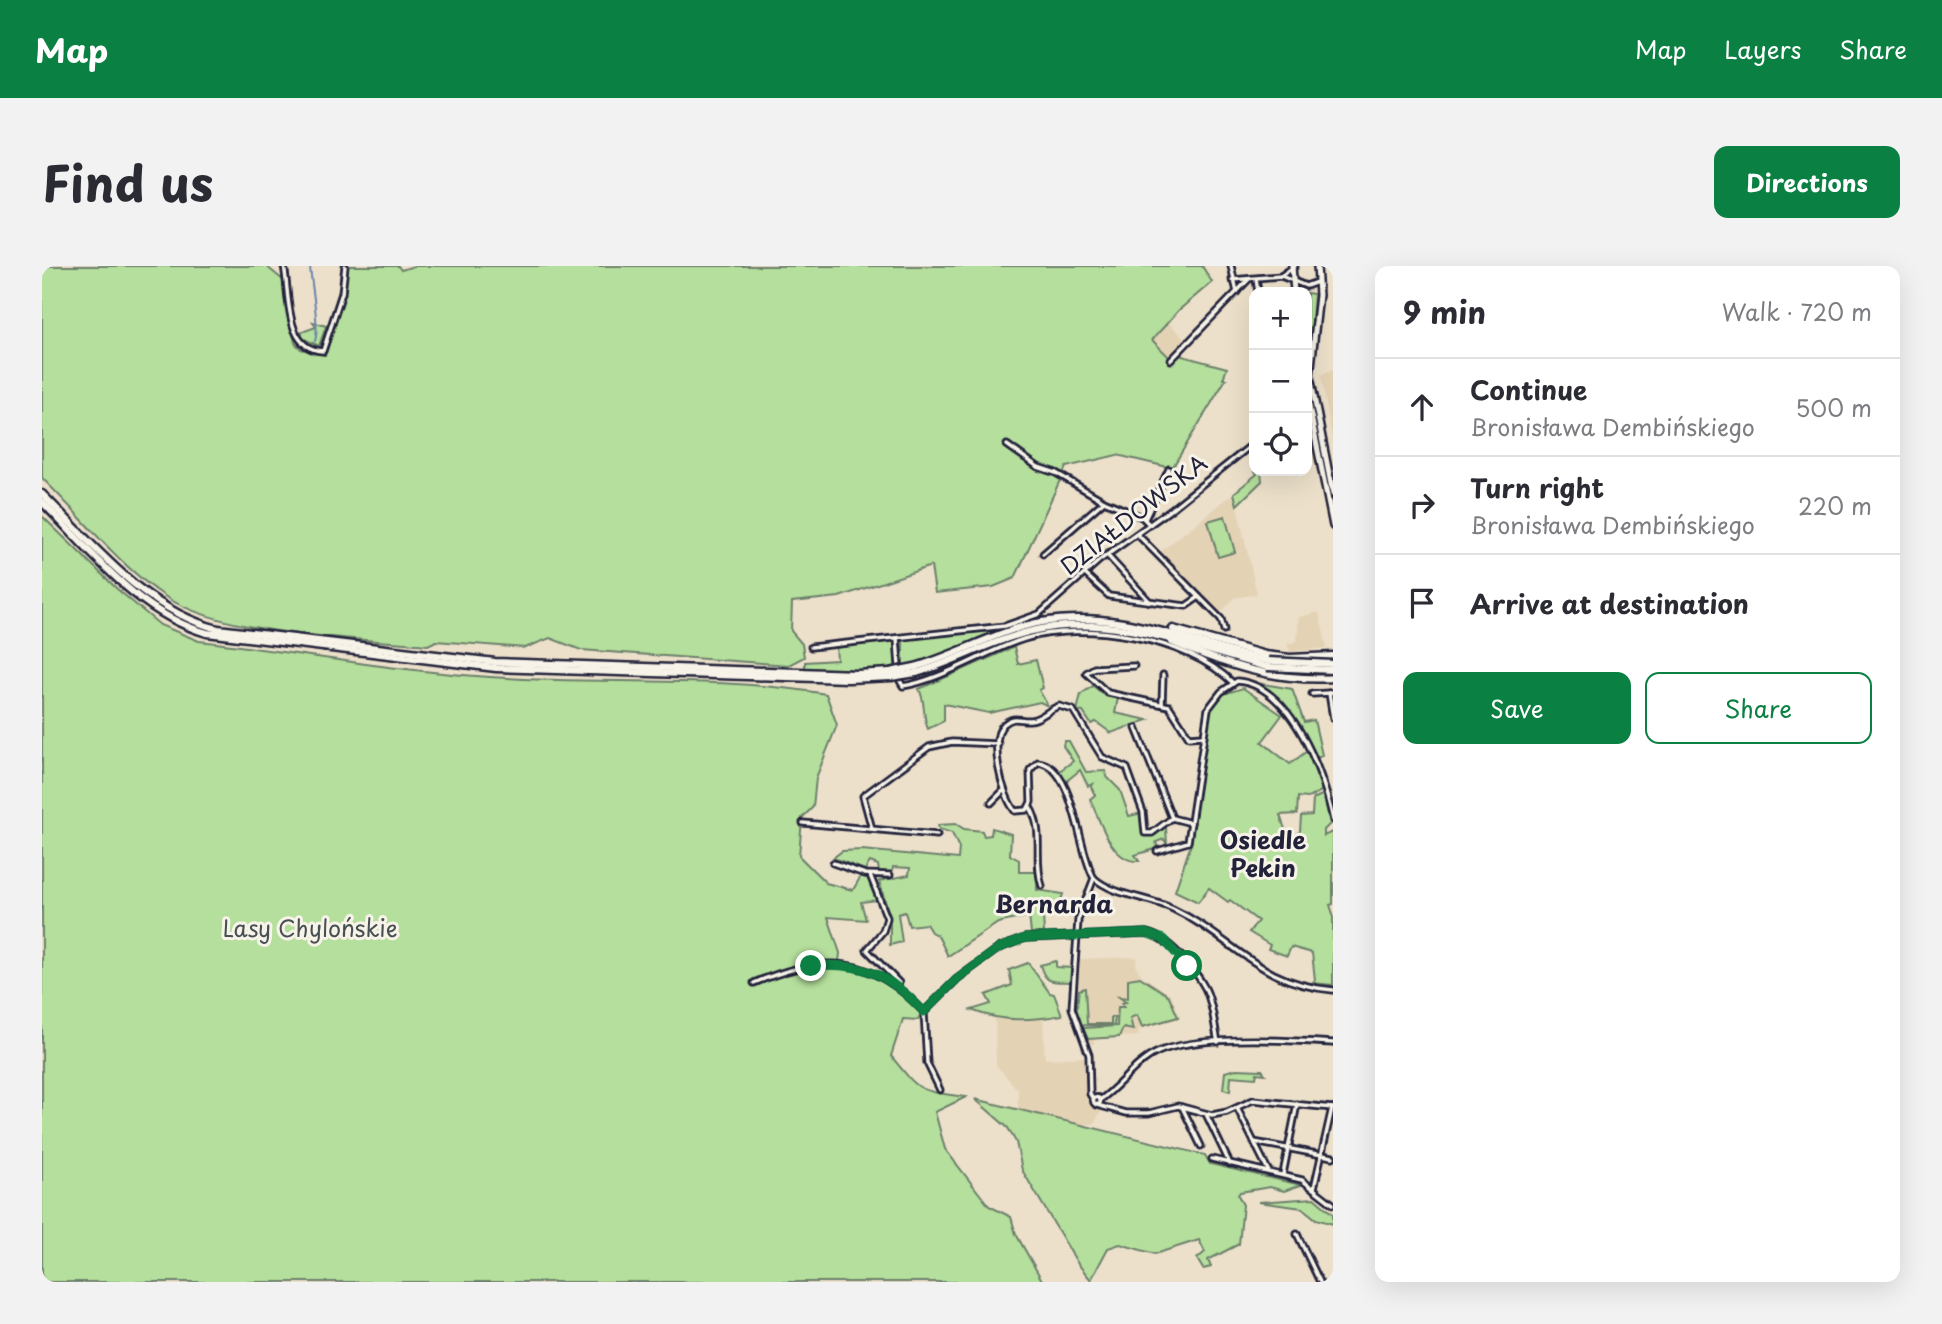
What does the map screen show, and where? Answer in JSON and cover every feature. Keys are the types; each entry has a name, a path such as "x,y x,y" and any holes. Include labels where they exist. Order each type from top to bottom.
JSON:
{"highway":[{"path":"42,494 156,603 218,632"},
{"path":"42,502 156,610 183,625 218,632 427,658 588,669 857,674 915,670 1040,629 1094,626 1158,636 1268,664 1333,670"},
{"path":"915,670 1042,622 1096,620 1181,630 1265,655 1302,659 1333,656"},
{"path":"1147,626 1268,664 1333,664"},
{"path":"1158,636 1238,667 1301,679 1333,678"},
{"path":"1301,679 1302,659"}],"main road":[{"path":"1317,266 1319,281 1310,369 1333,494"},
{"path":"1293,267 1294,287"},
{"path":"1309,413 1333,526"}],"street":[{"path":"284,266 295,335 304,346 323,351 342,293 345,266"},
{"path":"1231,266 1237,292"},
{"path":"1281,276 1293,267"},
{"path":"1233,280 1281,276 1306,286 1319,281"},
{"path":"1171,360 1249,279"},
{"path":"1256,279 1257,287"},
{"path":"1007,445 1038,467 1145,519 1150,525"},
{"name":"DZIAŁDOWSKA","path":"897,638 1005,626 1035,616 1107,555 1150,525 1249,447"},
{"path":"1324,456 1333,454"},
{"path":"1145,519 1169,469"},
{"path":"1043,554 1104,501"},
{"path":"1137,534 1221,619 1224,630"},
{"path":"1107,555 1150,602"},
{"path":"1085,574 1107,595 1189,606 1199,597"},
{"path":"811,647 897,638 900,681 904,685 1021,640 1062,631 1104,633 1153,642 1217,668 1232,682 1247,683 1278,703 1305,742 1324,780 1333,820"},
{"path":"1135,666 1094,668 1086,673 1108,693 1171,708 1189,737 1203,736"},
{"path":"1162,704 1163,676"},
{"path":"1157,851 1188,842 1210,705 1232,682"},
{"path":"1312,694 1331,693 1333,718"},
{"path":"1030,807 1023,812 1015,811 1003,791 998,744 1003,725 1016,718 1033,720 1059,706 1073,710 1102,757 1126,768 1143,812 1145,832 1152,833 1172,818"},
{"path":"1136,728 1172,818"},
{"path":"872,829 863,796 923,751 952,742 998,744"},
{"path":"1042,886 1038,875 1038,831 1030,807 1030,770 1038,762 1048,765 1068,793 1094,878 1100,883 1174,909 1255,965 1282,979 1333,990"},
{"path":"991,803 1003,791"},
{"path":"1172,818 1191,823"},
{"path":"803,823 937,835"},
{"path":"833,863 870,875 890,875"},
{"path":"870,875 887,918 883,931 867,950 889,970 924,1012 928,1063 940,1090"},
{"path":"1094,878 1080,912 1072,1012 1087,1048 1090,1081 1098,1100 1113,1111 1141,1114 1182,1107 1218,1115 1253,1100 1333,1108 1314,1188"},
{"path":"924,1012 953,981 999,948 1034,936 1146,933 1163,939 1205,988 1218,1042"},
{"path":"754,983 779,972 839,964 875,973 902,988"},
{"path":"1098,1100 1155,1053 1218,1042 1261,1039 1333,1042"},
{"path":"1283,1175 1297,1104"},
{"path":"1182,1107 1201,1146"},
{"path":"1237,1108 1269,1172"},
{"path":"1206,1114 1230,1164"},
{"path":"1254,1142 1333,1157"},
{"path":"1212,1159 1283,1175 1314,1188 1333,1204"},
{"path":"1297,1234 1320,1282"}],"shaded area":[{"path":"1168,322 1187,341 1171,359 1152,340"},
{"path":"1333,369 1333,443 1321,375"},
{"path":"1234,493 1257,594 1234,598 1220,614 1159,553"},
{"path":"1319,612 1327,648 1290,652 1287,644 1297,641 1299,617"},
{"path":"1137,957 1136,966 1141,975 1171,995 1180,1018 1138,1030 1139,1036 1094,1038 1094,1044 1089,1044 1076,1012 1080,959"},
{"path":"1043,1018 1045,1059 1086,1057 1090,1103 1101,1111 1094,1124 1074,1124 1018,1111 1018,1090 996,1065 995,1019"}],"green space":[{"path":"42,266 266,266 283,280 295,343 301,349 325,355 341,307 348,266 398,266 401,270 414,266 1202,266 1212,282 1179,310 1152,340 1170,358 1175,354 1227,368 1223,379 1226,379 1172,468 1117,455 1066,467 1015,578 993,587 935,593 931,566 839,597 792,602 791,631 802,644 804,657 789,665 581,650 550,638 525,648 436,641 428,645 329,637 222,620 191,610 166,597 132,571 42,478"},
{"path":"313,322 326,326 319,346 302,338 302,332 316,327"},
{"path":"1255,476 1262,476 1262,481 1237,505 1234,493"},
{"name":"Lasy Chylońskie","path":"42,516 116,588 160,625 199,641 454,674 532,679 742,684 826,694 837,725 816,778 813,807 802,818 799,856 826,883 853,890 861,876 868,878 878,900 861,902 866,920 828,917 840,953 839,962 831,962 831,966 858,969 881,979 922,1010 918,1020 903,1019 891,1056 921,1088 966,1097 935,1112 945,1149 989,1206 1011,1217 1016,1234 1043,1282 42,1282"},
{"path":"1225,516 1235,552 1218,557 1208,521"},
{"path":"1004,628 929,660 903,667 903,640"},
{"path":"894,640 898,667 858,670 805,669 805,662 837,660 836,646"},
{"path":"1014,647 1018,664 1036,660 1043,688 1039,690 1048,706 1040,702 989,713 944,704 944,721 928,729 919,689"},
{"path":"1257,683 1292,689 1304,722 1314,720 1322,755 1318,758 1292,717"},
{"path":"1093,686 1106,696 1118,698 1115,713 1148,720 1111,733 1096,722 1091,724 1083,712 1077,711 1081,694"},
{"path":"1243,688 1282,715 1262,742 1290,764 1307,751 1323,790 1308,798 1298,797 1297,814 1280,815 1286,832 1296,836 1300,831 1301,816 1312,815 1313,799 1324,794 1330,824 1324,830 1324,836 1332,832 1333,836 1333,904 1330,905 1333,914 1333,985 1312,983 1315,980 1312,953 1291,947 1287,956 1268,949 1270,945 1249,932 1258,921 1230,900 1228,902 1209,888 1198,902 1175,891 1191,844 1210,712 1217,696"},
{"path":"1064,741 1069,741 1086,772 1106,771 1107,777 1120,790 1129,816 1142,813 1142,834 1154,836 1166,827 1167,845 1164,839 1156,842 1158,848 1135,855 1139,861 1129,860 1114,848 1090,799 1095,795 1091,787 1093,784 1088,786 1080,770 1064,783 1057,773 1073,761 1063,746"},
{"path":"956,824 964,829 982,831 984,836 991,835 992,828 1011,834 1010,855 1019,860 1019,872 1037,872 1037,890 1063,894 1056,915 1043,916 1044,933 1031,933 1029,916 998,923 948,956 938,936 931,932 926,924 909,926 905,912 898,914 902,942 890,945 890,917 879,881 909,875 910,868 893,867 892,873 879,872 878,865 870,862 865,870 833,858 842,851 862,850 958,859 959,848 952,833 939,829 938,825"},
{"path":"1056,961 1056,967 1073,968 1073,982 1051,981 1045,976 1040,965"},
{"path":"1028,963 1050,993 1054,994 1062,1015 1016,1019 994,1017 971,1010 991,1004 986,995 1012,985 1009,970"},
{"path":"1140,977 1169,996 1178,1017 1142,1027 1137,1015 1130,1018 1133,1030 1123,1028 1119,1037 1088,1039 1083,1028 1117,1026 1118,1007 1124,1007 1122,1003 1126,1002 1119,997 1128,998 1128,979"},
{"path":"1085,988 1087,1024 1111,1024 1111,1017 1115,1017 1114,1026 1081,1025 1076,1012 1079,990"},
{"path":"1236,1069 1262,1070 1265,1074 1257,1073 1256,1078 1231,1076 1230,1091 1223,1089 1225,1072"},
{"path":"975,1099 1205,1155 1210,1164 1301,1185 1284,1191 1270,1187 1240,1192 1238,1195 1243,1205 1239,1244 1208,1260 1211,1267 1203,1269 1197,1259 1205,1252 1199,1240 1155,1254 1120,1244 1108,1248 1091,1280 1078,1264 1022,1170 1016,1142 1008,1128"},
{"path":"1314,1198 1333,1214 1333,1224 1316,1219 1302,1208 1258,1202"}],"waterway":[{"path":"310,266 316,316 315,341"}],"district":[{"name":"Osiedle Pekin","path":"1263,855"},
{"name":"Bernarda","path":"1054,905"}],"route":[{"path":"811,966 849,965 875,973 902,988 924,1012 953,981 999,948 1034,936 1146,933 1163,939 1187,966"}]}
